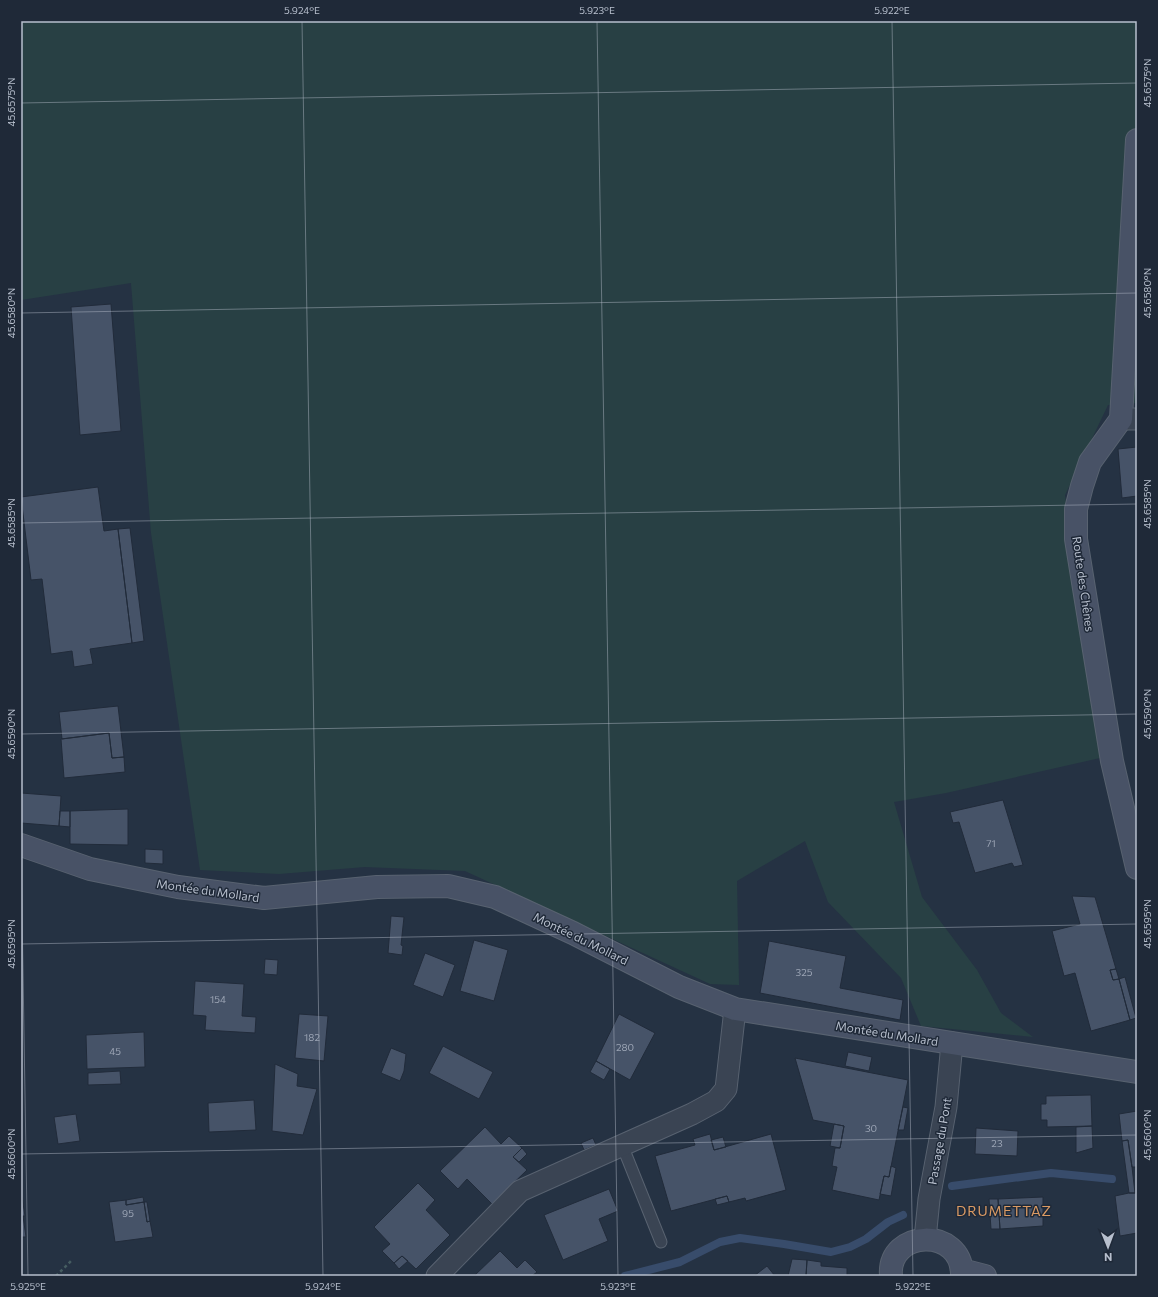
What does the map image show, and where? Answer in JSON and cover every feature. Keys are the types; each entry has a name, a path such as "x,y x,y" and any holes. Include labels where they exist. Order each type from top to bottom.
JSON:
{"main road":[{"name":"Route des Chênes","path":"1137,140 1129,419 1090,462 1076,509 1076,539 1112,761 1137,868"},
{"name":"Montée du Mollard","path":"21,845 90,869 178,887 264,898 377,887 448,886 495,896 573,933 679,987 735,1009 1137,1072"},
{"path":"891,1276 893,1261 898,1252 915,1240 925,1239 936,1240 945,1244 953,1251 959,1260 962,1273 985,1276"}],"street":[{"path":"437,1276 520,1191 692,1114 716,1101 726,1089 735,1009"},
{"name":"Passage du Pont","path":"925,1239 930,1199 946,1107 952,1043"}],"lane":[{"path":"622,1145 661,1242"}],"path":[{"path":"56,1276 72,1260"}],"green space":[{"path":"21,21 1137,21 1137,403 1108,405 1065,495 1100,758 946,793 894,802 922,897 977,970 1001,1013 1033,1037 921,1026 901,978 828,902 805,841 737,881 739,985 710,984 465,871 365,867 279,874 200,870 151,533 131,283 21,300"}],"building":[{"path":"111,304 121,431 80,435 71,307"},
{"path":"1137,447 1137,496 1122,498 1118,449"},
{"path":"98,487 104,531 118,529 132,643 90,649 93,664 74,667 72,651 51,654 42,579 31,580 21,497"},
{"path":"130,528 144,641 132,643 118,529"},
{"path":"118,706 124,757 112,758 109,733 62,739 59,712"},
{"path":"109,733 112,758 124,757 125,772 64,778 61,739"},
{"path":"21,793 61,796 59,826 21,823"},
{"path":"1003,800 1023,865 1014,867 1012,863 975,873 959,822 953,823 950,812"},
{"path":"128,809 128,845 70,844 70,811"},
{"path":"60,811 70,811 70,827 59,826"},
{"path":"145,849 163,850 163,864 145,863"},
{"path":"1072,896 1095,897 1116,969 1110,970 1113,980 1119,979 1130,1020 1091,1031 1075,973 1064,976 1052,931 1080,924"},
{"path":"391,916 404,917 401,945 403,946 402,955 388,953"},
{"path":"474,940 508,950 494,1001 460,991"},
{"path":"769,941 846,956 840,988 903,1000 900,1020 760,993"},
{"path":"425,953 455,965 443,997 413,985"},
{"path":"265,959 278,960 277,975 264,974"},
{"path":"1116,969 1119,979 1113,980 1110,970"},
{"path":"1125,977 1136,1018 1130,1020 1119,979"},
{"path":"195,981 244,984 242,1016 256,1017 255,1033 205,1030 206,1016 193,1015"},
{"path":"299,1014 328,1016 324,1061 295,1058"},
{"path":"619,1014 655,1033 630,1080 596,1061"},
{"path":"144,1032 145,1067 87,1069 86,1035"},
{"path":"443,1046 493,1072 479,1099 429,1073"},
{"path":"391,1048 406,1054 404,1071 400,1081 381,1073"},
{"path":"848,1052 872,1057 869,1071 845,1066"},
{"path":"795,1058 908,1080 889,1177 884,1176 879,1200 832,1190 837,1167 832,1166 835,1148 840,1148 844,1126 813,1120"},
{"path":"596,1061 610,1069 604,1080 590,1072"},
{"path":"275,1064 298,1074 297,1086 317,1089 303,1135 272,1131"},
{"path":"120,1071 121,1084 88,1085 88,1073"},
{"path":"1091,1095 1092,1126 1047,1127 1047,1120 1041,1120 1041,1104 1046,1104 1046,1096"},
{"path":"254,1100 256,1130 209,1132 208,1103"},
{"path":"903,1107 908,1108 904,1130 898,1130"},
{"path":"1137,1111 1137,1167 1132,1167 1128,1140 1122,1141 1119,1114"},
{"path":"76,1114 80,1141 58,1144 54,1117"},
{"path":"834,1124 844,1126 840,1148 830,1146"},
{"path":"1092,1126 1093,1148 1076,1153 1076,1127"},
{"path":"485,1127 501,1144 509,1136 522,1148 513,1157 527,1170 492,1204 467,1179 458,1189 440,1171"},
{"path":"976,1128 1018,1131 1017,1156 975,1154"},
{"path":"710,1134 714,1150 771,1134 786,1190 746,1201 745,1198 729,1202 727,1196 671,1211 655,1156 695,1145 693,1139"},
{"path":"723,1137 726,1147 714,1150 711,1140"},
{"path":"593,1138 596,1145 584,1150 581,1143"},
{"path":"1128,1140 1135,1193 1129,1193 1122,1141"},
{"path":"522,1148 527,1154 519,1162 513,1157"},
{"path":"891,1166 896,1168 891,1196 880,1194 884,1176 889,1177"},
{"path":"418,1183 435,1200 426,1210 450,1235 416,1269 402,1256 394,1263 382,1251 390,1244 374,1227"},
{"path":"609,1189 618,1211 599,1219 608,1241 563,1260 544,1215"},
{"path":"1137,1193 1137,1233 1120,1236 1115,1196"},
{"path":"727,1196 729,1202 717,1205 715,1199"},
{"path":"21,1197 25,1216 23,1216 26,1237 21,1237"},
{"path":"143,1197 144,1202 126,1205 126,1200"},
{"path":"1043,1197 1043,1226 1000,1229 998,1199"},
{"path":"989,1199 998,1199 1000,1229 991,1229"},
{"path":"126,1200 126,1205 144,1202 147,1222 150,1221 153,1237 115,1242 109,1202"},
{"path":"144,1202 147,1202 150,1221 147,1222"},
{"path":"500,1251 517,1268 525,1260 537,1272 532,1276 474,1276"},
{"path":"402,1256 408,1261 399,1269 394,1263"},
{"path":"792,1259 807,1260 806,1276 788,1276"},
{"path":"807,1260 821,1262 821,1266 847,1268 847,1276 806,1276"},
{"path":"767,1266 775,1276 754,1276"}],"waterway":[{"path":"952,1186 1051,1173 1112,1179"},
{"path":"625,1276 680,1262 720,1242 740,1238 831,1252 850,1247 866,1239 888,1222 903,1215"}],"district":[{"name":"DRUMETTAZ","path":"1004,1210"}]}
